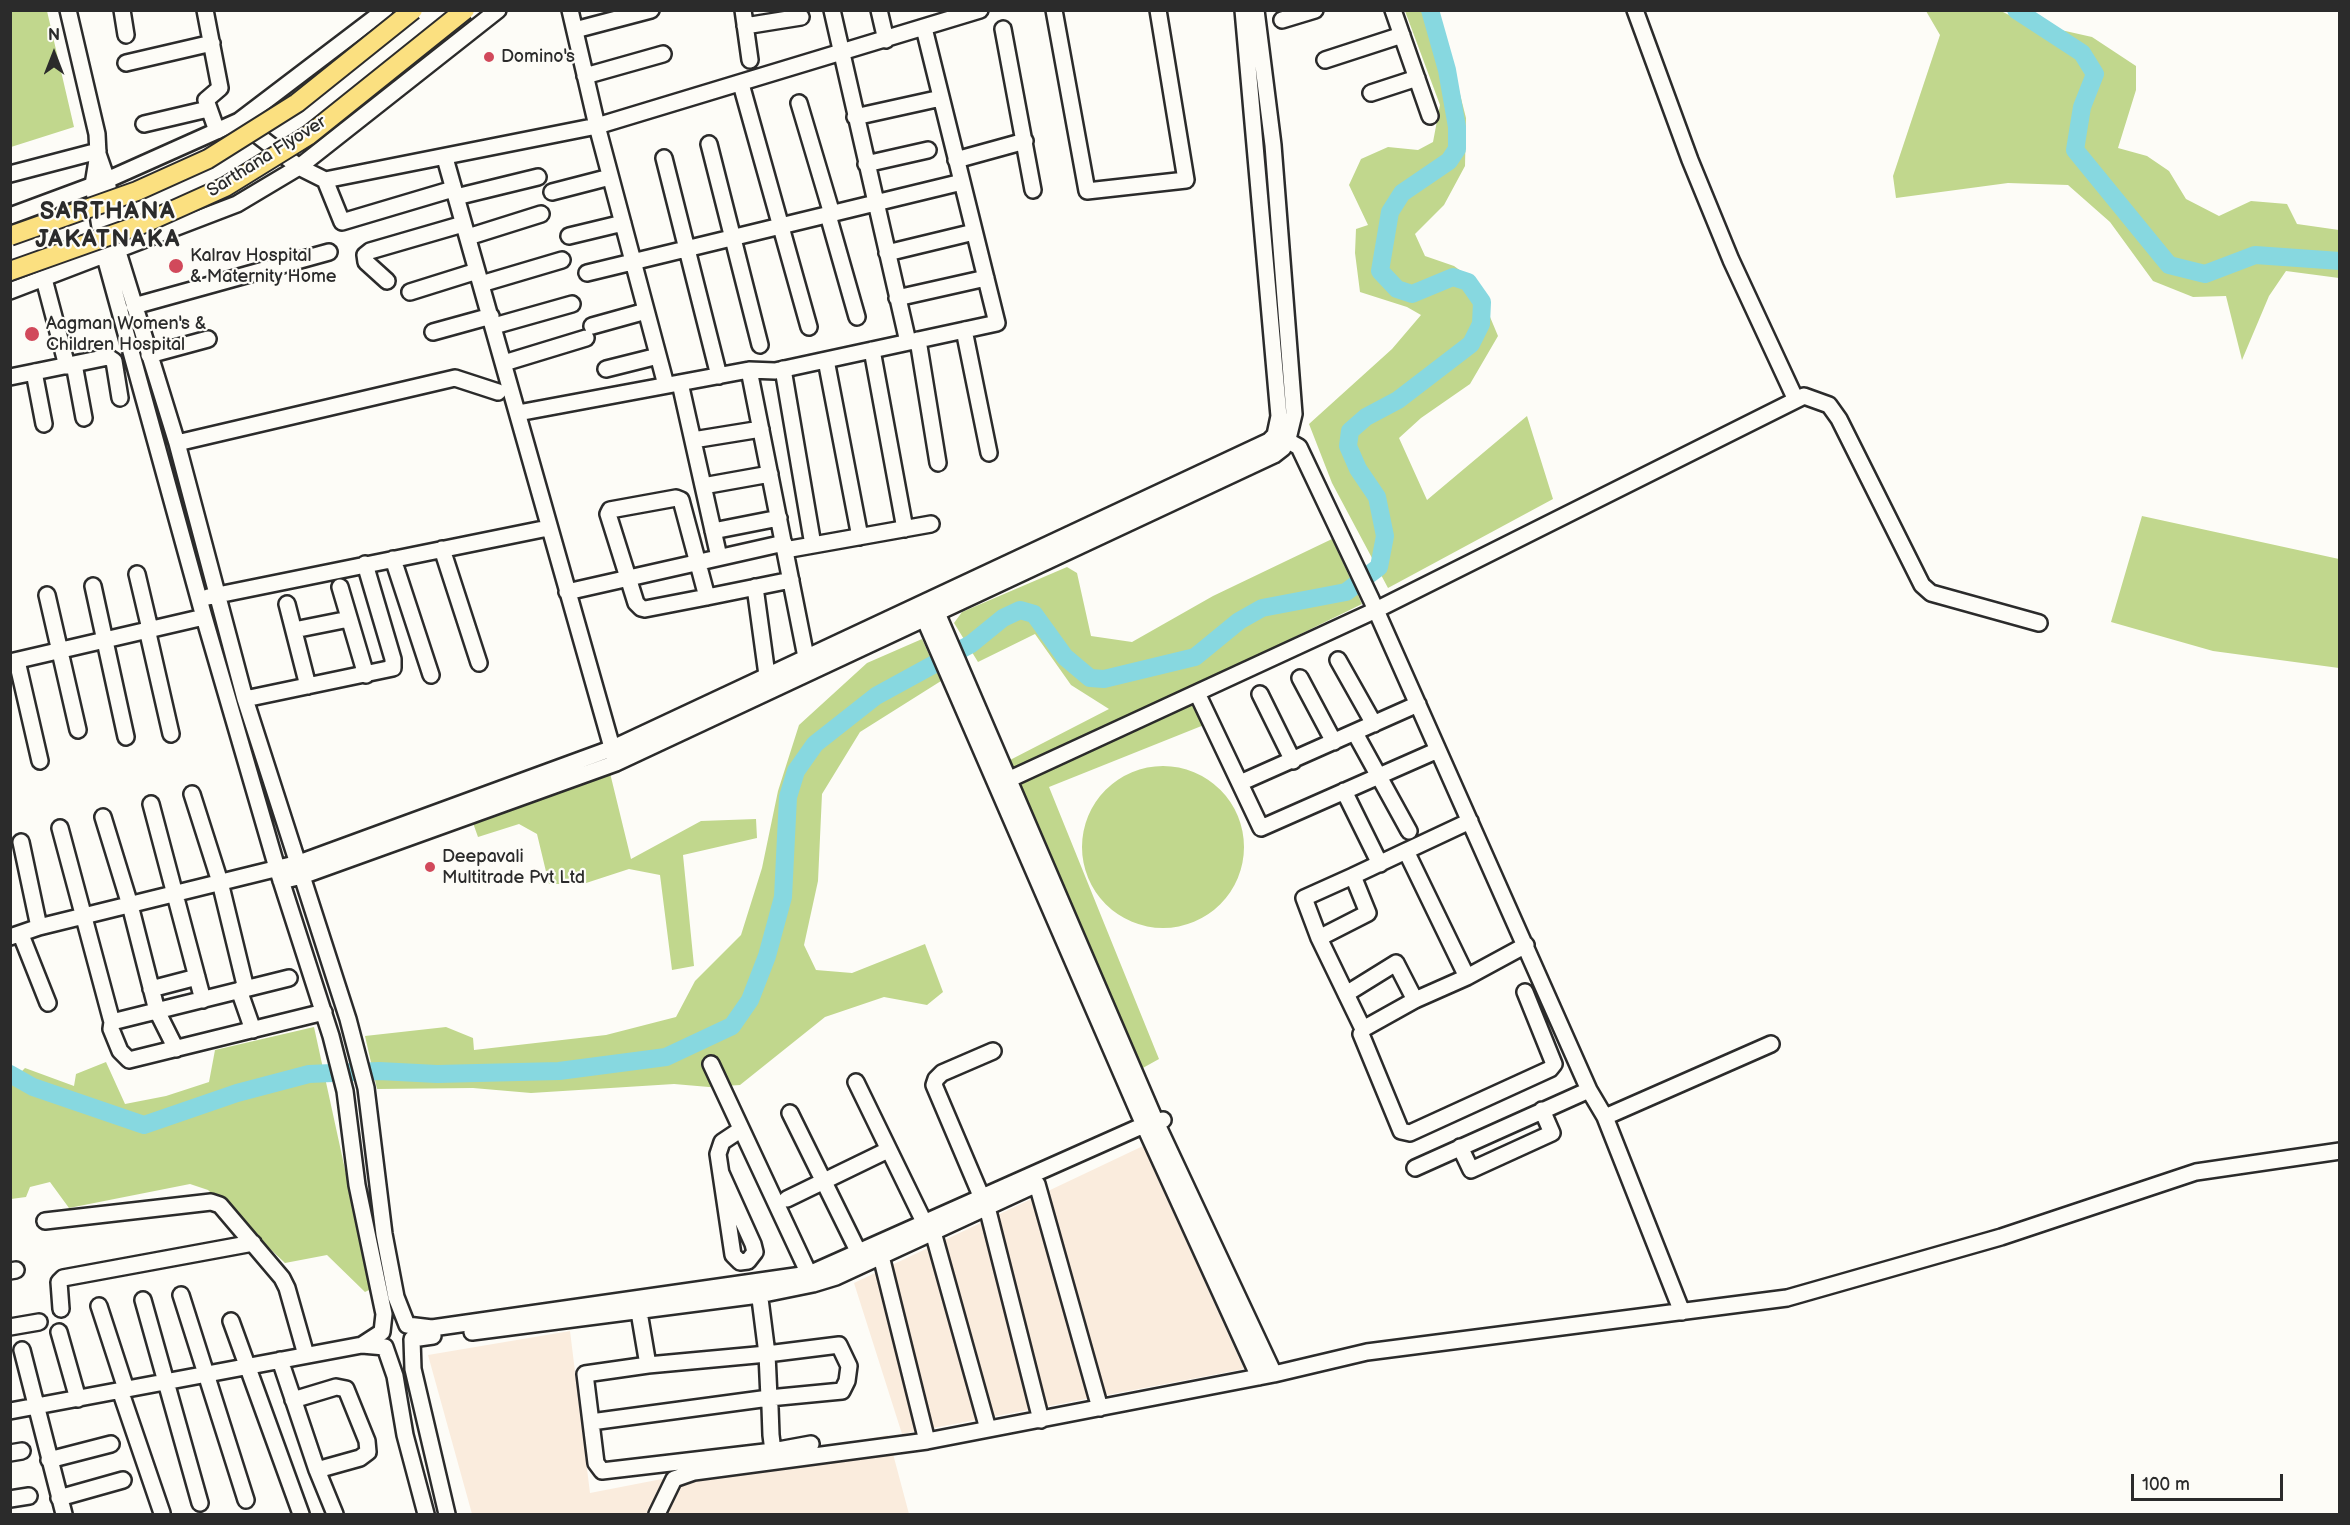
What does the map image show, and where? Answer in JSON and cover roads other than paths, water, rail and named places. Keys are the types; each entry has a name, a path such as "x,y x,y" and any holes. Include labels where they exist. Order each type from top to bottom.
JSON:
{"main road":[{"name":"Sarthana Flyover","path":"10,236 137,191 208,159 297,103 413,10"},
{"name":"Sarthana Flyover","path":"10,271 145,223 225,187 309,135 465,10"}],"street":[{"path":"68,10 97,134 100,182 111,254 199,599 279,874 324,1012 345,1091 357,1185 383,1300 383,1340 395,1376 405,1435 426,1515"},
{"path":"122,10 126,34"},
{"path":"205,10 220,88 206,98 216,131"},
{"path":"10,216 100,182 239,122 385,10"},
{"path":"10,291 237,204 299,167 498,10"},
{"path":"570,10 597,126 646,312 658,356 673,384 693,441 719,557"},
{"path":"575,30 651,10"},
{"path":"832,10 840,55 897,298 913,341 938,463"},
{"path":"879,10 886,40"},
{"path":"239,122 299,167 325,180 597,126 840,55 980,10"},
{"path":"1054,10 1087,190 1186,180 1158,10"},
{"path":"1243,10 1282,437"},
{"path":"48,1003 16,936 39,927 220,882 300,870 615,755 928,609 1282,437 1294,414 1273,145 1256,10"},
{"path":"1282,20 1315,10"},
{"path":"1394,10 1430,116"},
{"path":"1635,10 1690,160 1731,260 1796,400"},
{"path":"750,60 744,18 801,17"},
{"path":"518,413 749,370 783,369 997,323 924,27"},
{"path":"1003,29 1033,190"},
{"path":"1325,60 1402,35"},
{"path":"126,63 212,43"},
{"path":"585,76 663,54"},
{"path":"1371,93 1417,78"},
{"path":"741,84 809,327"},
{"path":"855,117 941,98"},
{"path":"799,103 857,317"},
{"path":"144,124 208,109"},
{"path":"956,160 1025,141"},
{"path":"709,144 760,345"},
{"path":"866,164 928,150"},
{"path":"10,174 98,153"},
{"path":"445,158 493,321 548,528 615,755"},
{"path":"664,158 719,376"},
{"path":"325,180 342,222 455,193 538,177"},
{"path":"552,192 610,177"},
{"path":"587,273 962,182"},
{"path":"387,281 366,261 365,255 370,251 541,214"},
{"path":"569,236 623,224"},
{"path":"887,253 974,232"},
{"path":"134,306 329,252"},
{"path":"111,254 134,306 177,443 245,699 348,1019 366,1088 384,1234 396,1297 410,1332 413,1369 447,1515"},
{"path":"410,292 562,260"},
{"path":"897,298 986,278"},
{"path":"44,279 84,418"},
{"path":"433,332 572,304"},
{"path":"504,363 646,312"},
{"path":"964,330 989,453"},
{"path":"149,355 208,339"},
{"path":"872,350 905,529"},
{"path":"606,369 658,356"},
{"path":"10,377 111,357 120,398"},
{"path":"826,360 860,537"},
{"path":"783,369 813,545"},
{"path":"749,370 806,657"},
{"path":"34,372 44,424"},
{"path":"177,443 455,378 498,392"},
{"path":"1003,782 1197,693 1374,604 1796,400 1810,396 1829,405 1839,419 1922,585 1931,593 2039,623"},
{"path":"693,441 761,429"},
{"path":"1282,437 1299,447 1374,604 1589,1090 1605,1117 1682,1312"},
{"path":"703,486 770,474"},
{"path":"707,597 679,498 611,509 608,514 627,577 636,603 641,608 707,597 791,580"},
{"path":"713,531 779,518"},
{"path":"567,592 719,557 813,545 931,524"},
{"path":"199,599 548,528"},
{"path":"442,549 479,663"},
{"path":"393,559 432,675"},
{"path":"245,699 389,671 394,664 365,564"},
{"path":"137,574 171,734"},
{"path":"93,586 126,737"},
{"path":"340,587 366,675"},
{"path":"754,587 767,675"},
{"path":"46,595 78,730"},
{"path":"287,604 308,686"},
{"path":"928,609 1151,1126 1267,1375"},
{"path":"615,755 767,675 806,657 928,609"},
{"path":"40,760 14,661 204,617"},
{"path":"294,630 349,619"},
{"path":"1338,660 1374,724"},
{"path":"1300,678 1334,742"},
{"path":"1197,693 1261,828 1438,750"},
{"path":"1260,694 1293,761"},
{"path":"1240,783 1418,705"},
{"path":"1355,733 1409,831"},
{"path":"1344,791 1380,864"},
{"path":"192,794 220,882 253,1030"},
{"path":"151,804 202,1000"},
{"path":"103,817 130,905 157,1011 176,1048"},
{"path":"1470,821 1304,898 1319,938 1363,1029 1415,1000 1467,977 1526,945"},
{"path":"60,828 112,1022 111,1029 120,1051 129,1060 324,1012"},
{"path":"21,842 39,927"},
{"path":"1406,851 1467,977"},
{"path":"1319,938 1368,913 1353,876"},
{"path":"1346,994 1396,963 1415,1000"},
{"path":"151,989 196,977"},
{"path":"112,1022 289,978"},
{"path":"1361,1034 1401,1131 1405,1133 1550,1069 1555,1060 1525,992"},
{"path":"1534,1014 1552,1007"},
{"path":"1605,1117 1771,1044"},
{"path":"993,1051 942,1073 934,1085 984,1202 1041,1420"},
{"path":"711,1064 740,1130 817,1275"},
{"path":"856,1082 929,1228 988,1429"},
{"path":"1415,1168 1589,1090"},
{"path":"1460,1147 1471,1170 1552,1133 1542,1110"},
{"path":"790,1113 859,1253"},
{"path":"984,1202 1037,1184 1151,1126"},
{"path":"817,1275 859,1253 929,1228 1151,1126"},
{"path":"721,1173 753,1244 754,1256 748,1261 740,1262 733,1255 721,1173 718,1148 740,1130"},
{"path":"787,1199 888,1150"},
{"path":"657,1515 675,1479 694,1472 927,1441 1267,1375 1367,1352 1787,1298 2001,1237 2196,1172 2340,1151"},
{"path":"1037,1184 1100,1408"},
{"path":"45,1221 212,1202 220,1205 253,1243 287,1288 306,1355"},
{"path":"10,1412 362,1345 383,1340 393,1322 410,1332 759,1289 881,1257 929,1228"},
{"path":"61,1309 59,1282 63,1278 253,1243"},
{"path":"881,1257 927,1441"},
{"path":"759,1289 767,1354 773,1450"},
{"path":"181,1295 246,1500"},
{"path":"143,1300 200,1503"},
{"path":"638,1304 648,1365"},
{"path":"99,1306 162,1514"},
{"path":"231,1321 301,1515"},
{"path":"10,1327 39,1322"},
{"path":"59,1332 78,1399"},
{"path":"383,1340 400,1352 408,1348 410,1332"},
{"path":"591,1422 842,1390 847,1382 849,1366 839,1345 585,1374 596,1463 602,1471 812,1444"},
{"path":"22,1350 64,1515"},
{"path":"280,1360 317,1470 335,1515"},
{"path":"293,1400 336,1387 346,1389 367,1441 368,1452 360,1458 317,1470"},
{"path":"49,1460 111,1444"},
{"path":"59,1498 123,1480"},
{"path":"10,1499 29,1496"}],"waterway":[{"path":"10,1074 33,1087 144,1125 237,1093 309,1074 379,1071 437,1074 559,1071 666,1057 732,1026 750,1000 767,956 783,897 788,797 796,771 815,744 876,696 971,644 1003,618 1020,610 1034,614 1065,657 1090,678 1104,679 1195,657 1239,621 1262,608 1346,592 1379,567 1385,536 1377,497 1358,469 1348,446 1350,431 1366,417 1398,400 1471,344 1481,324 1482,302 1468,282 1453,277 1412,294 1397,289 1380,271 1390,212 1402,193 1449,161 1457,149 1457,127 1447,70 1430,10"},
{"path":"2016,10 2082,53 2095,74 2082,107 2075,150 2169,265 2205,274 2255,255 2340,261"}],"place":[{"name":"Domino's","path":"489,57"},
{"name":"Kalrav Hospital & Maternity Home","path":"176,266"},
{"name":"Aagman Women's & Children Hospital","path":"32,334"},
{"name":"Deepavali Multitrade Pvt Ltd","path":"430,867"}],"district":[{"name":"SARTHANA JAKATNAKA","path":"108,227"}]}
